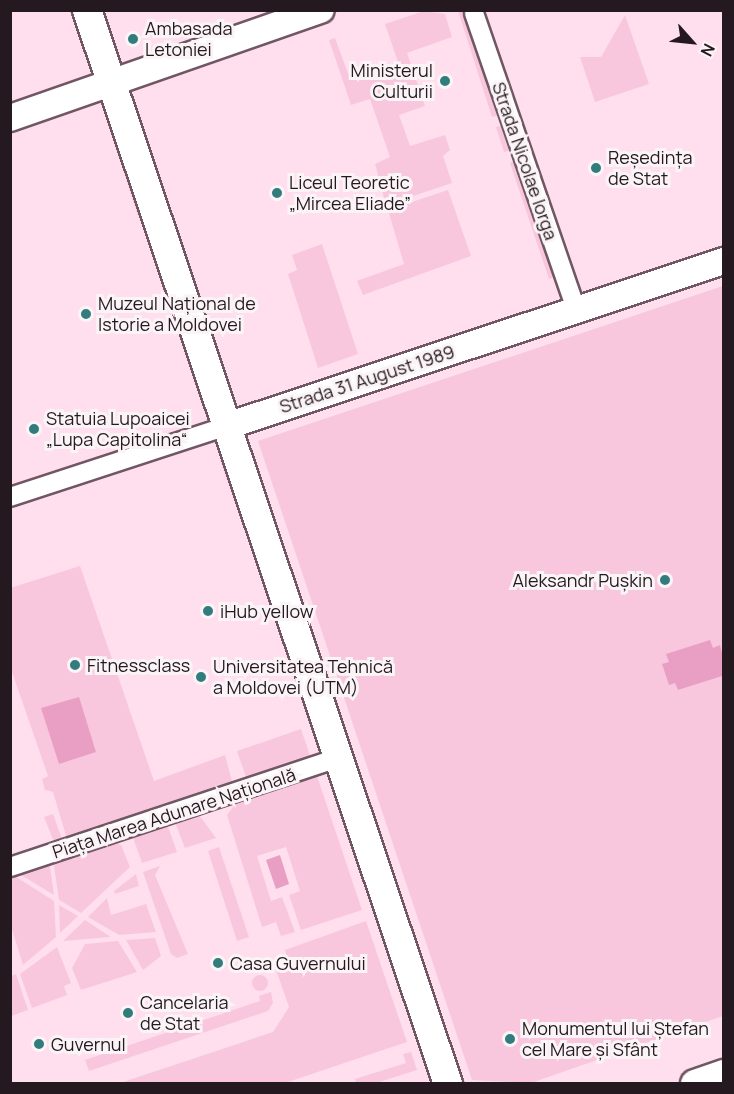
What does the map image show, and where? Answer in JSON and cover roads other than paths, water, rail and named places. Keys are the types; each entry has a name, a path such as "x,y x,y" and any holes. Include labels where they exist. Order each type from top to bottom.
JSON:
{"main road":[{"path":"87,10 224,427 448,1083"},
{"path":"695,1083 723,1074"}],"street":[{"path":"10,118 321,10"},
{"name":"Strada Nicolae Iorga","path":"474,13 576,310"},
{"name":"Strada 31 August 1989","path":"10,497 723,261"},
{"name":"Piața Marea Adunare Națională","path":"10,867 338,759"}],"place":[{"name":"Ambasada Letoniei","path":"133,39"},
{"name":"Ministerul Culturii","path":"445,81"},
{"name":"Reședința de Stat","path":"596,168"},
{"name":"Liceul Teoretic „Mircea Eliade”","path":"277,193"},
{"name":"Muzeul Național de Istorie a Moldovei","path":"86,314"},
{"name":"Statuia Lupoaicei „Lupa Capitolina“","path":"34,429"},
{"name":"Aleksandr Pușkin","path":"665,580"},
{"name":"iHub yellow","path":"208,611"},
{"name":"Fitnessclass","path":"75,665"},
{"name":"Universitatea Tehnică a Moldovei (UTM)","path":"201,677"},
{"name":"Casa Guvernului","path":"218,963"},
{"name":"Cancelaria de Stat","path":"128,1013"},
{"name":"Monumentul lui Ștefan cel Mare și Sfânt","path":"510,1039"},
{"name":"Guvernul","path":"39,1044"}]}
